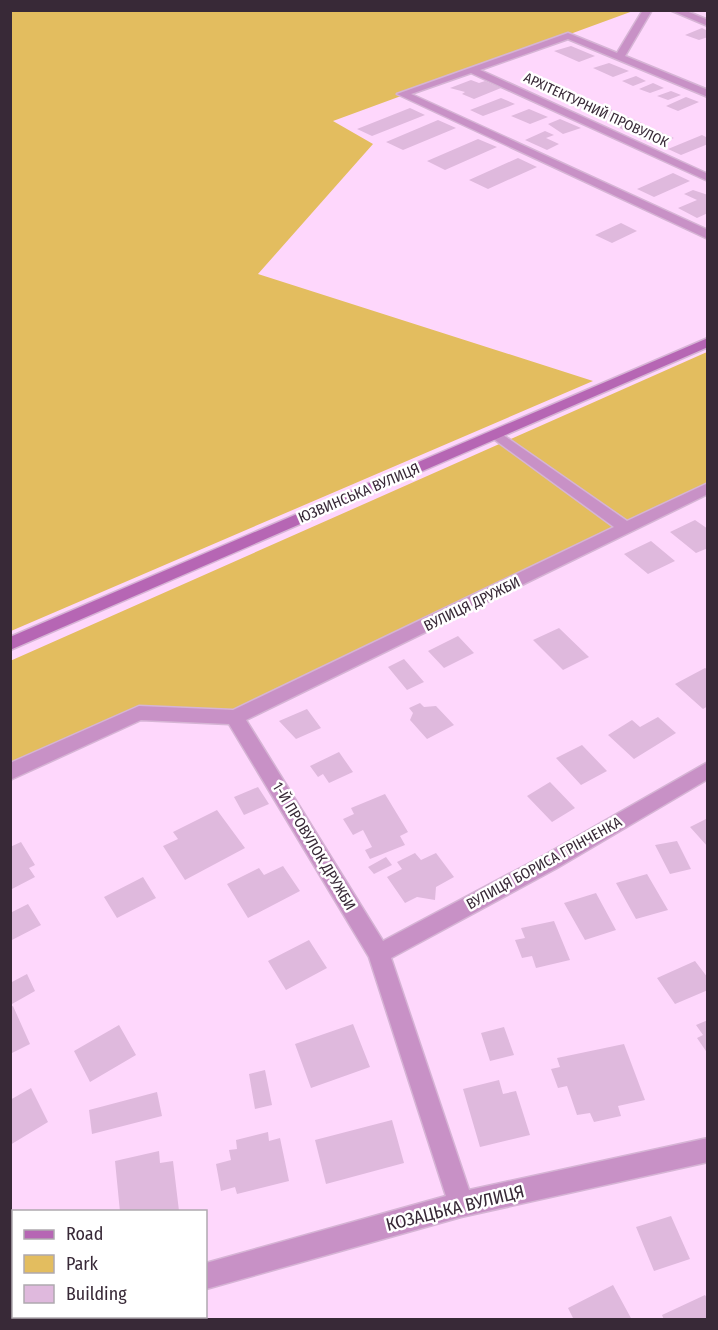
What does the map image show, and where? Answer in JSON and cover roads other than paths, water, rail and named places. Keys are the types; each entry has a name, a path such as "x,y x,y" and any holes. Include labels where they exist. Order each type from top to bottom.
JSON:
{"main road":[{"name":"ЮЗВИНСЬКА ВУЛИЦЯ","path":"10,644 708,342"}],"street":[{"path":"619,57 648,10"},
{"path":"674,10 708,23"},
{"path":"708,94 568,36 402,94 708,235"},
{"name":"АРХІТЕКТУРНИЙ ПРОВУЛОК","path":"472,70 708,178"},
{"path":"496,434 625,527"},
{"name":"ВУЛИЦЯ ДРУЖБИ","path":"235,717 514,584 625,527 708,488"},
{"path":"10,772 139,713 235,717"},
{"name":"1-Й ПРОВУЛОК ДРУЖБИ","path":"235,717 379,954 461,1204"},
{"name":"ВУЛИЦЯ БОРИСА ГРІНЧЕНКА","path":"379,954 550,861 708,770"},
{"name":"КОЗАЦЬКА ВУЛИЦЯ","path":"207,1276 461,1204 708,1150"}]}
